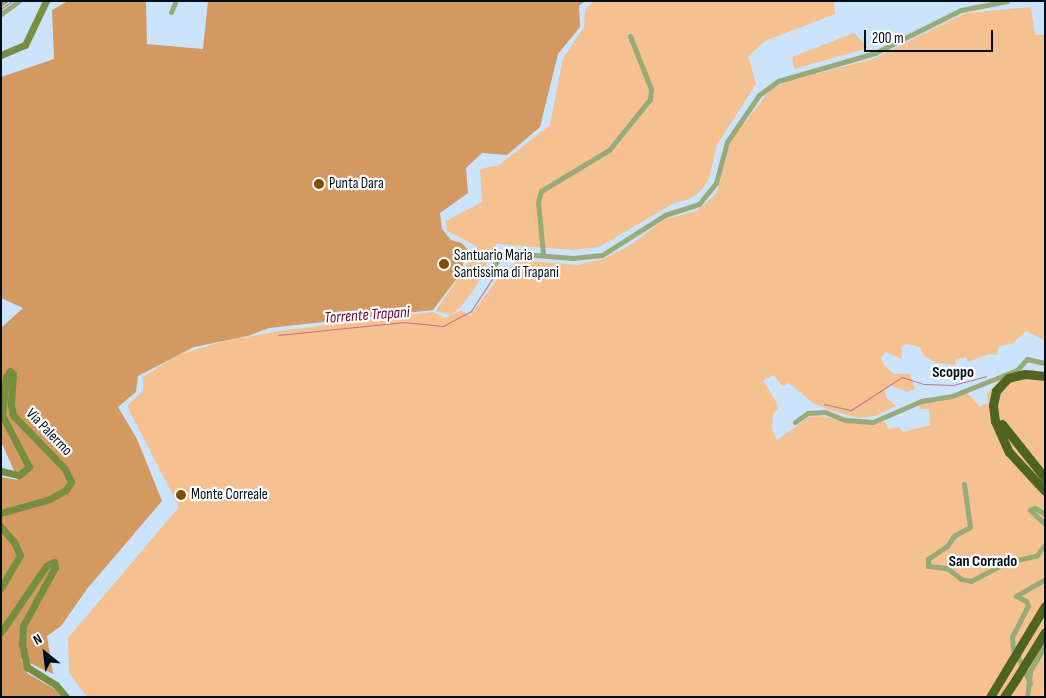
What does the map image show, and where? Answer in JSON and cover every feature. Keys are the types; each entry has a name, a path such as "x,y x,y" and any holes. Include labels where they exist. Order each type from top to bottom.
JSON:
{"highway":[{"path":"1045,376 1016,375 1000,385 993,398 993,412 1001,433 1014,457 1045,491"},
{"path":"1045,381 1014,380 998,396 999,419 1022,451 1045,478"},
{"path":"1001,433 1045,485"},
{"path":"1022,451 1045,471"},
{"path":"990,697 1045,602"},
{"path":"1026,635 1045,606"},
{"path":"1004,697 1045,632"}],"main road":[{"path":"1,55 25,45 46,1"},
{"name":"Via Palermo","path":"1,471 19,475 27,470 29,465 2,415 6,377 10,371 14,374 13,415 65,469 70,482 66,490 50,499 1,513"},
{"path":"1,527 20,554 1,588"},
{"path":"1,632 46,566 54,562 56,566 23,626 22,650 29,669 56,685 66,697"}],"street":[{"path":"1,4 5,1"},
{"path":"1,14 18,1"},
{"path":"171,12 176,1"},
{"path":"485,276 499,260 510,253 542,253 572,256 601,253 664,213 698,202 714,182 725,141 758,94 773,82 859,57 956,10 996,1"},
{"path":"542,253 572,258 602,255 665,214 698,204 716,183 727,142 759,95 778,81 875,53 962,10 1007,1"},
{"path":"542,253 538,202 541,190 609,150 650,99 651,89 630,36"},
{"path":"795,422 808,413 824,412 845,420 874,422 921,401 952,396 1017,370 1026,359 1045,363"},
{"path":"964,484 970,528 954,536 947,546 928,559 928,566 947,568 961,579 971,581 1007,562 1036,556 1045,545"},
{"path":"1045,514 1035,508 1030,510 1045,524"},
{"path":"1013,649 1012,637 1028,606 1026,600 1016,596 1045,579"},
{"path":"1027,697 1032,667 1045,645"},
{"path":"1018,656 1030,683"}],"shaded area":[{"path":"68,1 146,1 147,44 203,49 208,1 585,1 579,6 580,27 558,54 540,127 507,155 482,153 466,168 468,193 440,213 442,229 451,240 462,243 467,249 461,273 433,310 269,328 248,336 194,347 138,376 136,392 118,407 137,439 162,501 87,589 61,626 47,636 53,674 21,659 27,673 56,690 61,697 1,697 1,477 18,480 1,441 1,328 23,308 1,298 1,77 54,59 52,10"},
{"path":"594,1 834,1 835,14 765,41 748,56 756,84 717,145 709,178 702,190 690,199 674,203 599,247 573,250 496,244 477,285 460,308 450,315 436,311 478,247 447,231 446,221 482,202 480,169 499,165 550,125 563,58 584,27 585,10"},
{"path":"1031,7 1035,35 1045,35 1045,341 1026,331 1012,344 999,346 997,355 989,354 968,362 966,357 955,360 956,365 936,363 924,356 920,347 906,344 901,347 902,359 885,352 881,358 884,365 894,374 910,374 915,389 907,392 890,385 885,390 886,397 896,406 875,416 858,418 827,409 813,403 789,383 782,386 774,375 763,380 779,407 773,414 772,429 777,440 809,417 821,416 855,424 885,422 888,429 899,427 903,432 930,425 929,409 919,409 920,403 947,400 967,392 980,407 989,402 987,394 999,380 1033,369 1045,378 1043,697 87,697 69,673 68,638 179,507 127,406 143,391 143,377 178,355 221,342 278,331 433,312 445,318 461,310 470,316 498,278 521,260 577,265 603,259 629,246 665,219 697,211 717,193 731,140 771,89 792,80 873,59 966,13"},
{"path":"854,33 868,48 794,69 792,57"}],"waterway":[{"path":"1,9 12,1"},
{"name":"Torrente Trapani","path":"278,335 404,322 443,326 471,311 494,276"},
{"path":"824,404 851,410 902,377 924,384 953,385 986,376"}],"place":[{"name":"Punta Dara","path":"319,184"},
{"name":"Santuario Maria Santissima di Trapani","path":"444,264"},
{"name":"Monte Correale","path":"181,495"}],"district":[{"name":"Scoppo","path":"953,373"},
{"name":"San Corrado","path":"983,562"}]}
